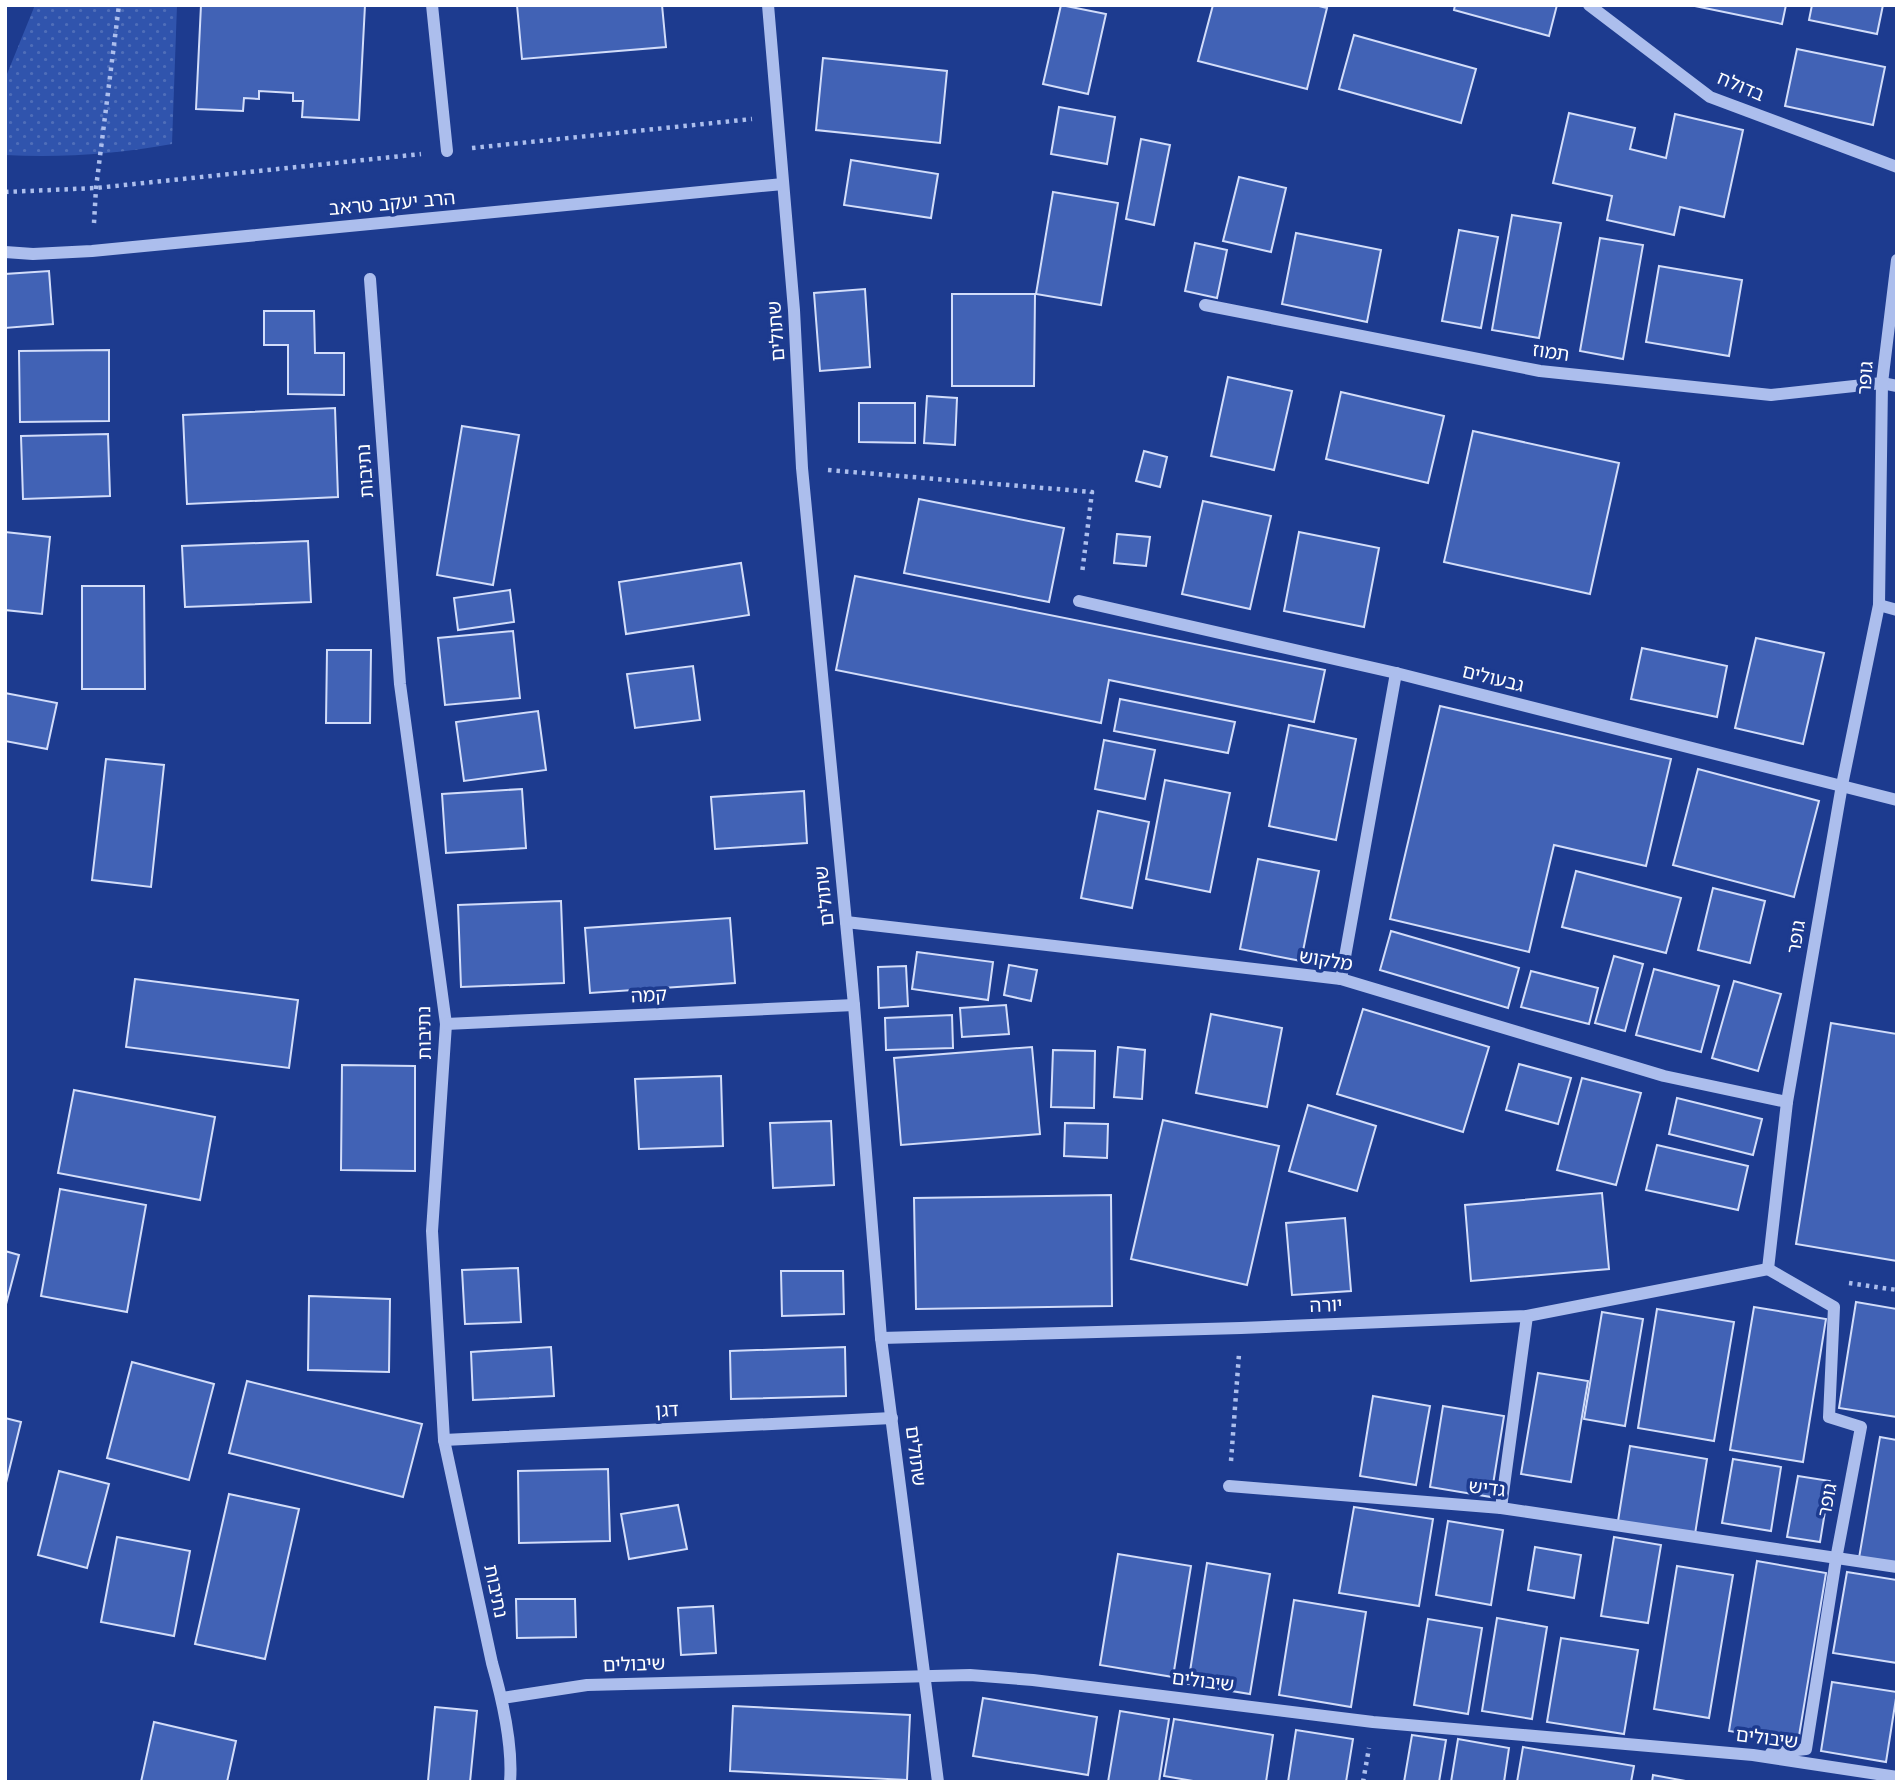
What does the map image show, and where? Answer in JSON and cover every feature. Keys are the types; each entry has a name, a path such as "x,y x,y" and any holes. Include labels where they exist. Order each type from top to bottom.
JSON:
{"street":[{"path":"432,5 447,151"},
{"name":"שתולים","path":"768,5 794,310 803,468 854,1004 881,1338 938,1782"},
{"name":"בדולח","path":"1589,5 1710,97 1897,167"},
{"name":"הרב יעקב טראב","path":"5,252 33,254 92,251 783,184"},
{"name":"גופר","path":"1836,1559 1861,1427 1829,1417 1834,1307 1768,1269 1787,1102 1842,785 1879,605 1882,383 1897,260"},
{"name":"נתיבות","path":"370,279 400,684 446,1024 432,1231 444,1440 502,1698 511,1770 510,1782"},
{"name":"תמוז","path":"1205,305 1540,371 1770,395 1882,383 1897,386"},
{"name":"גבעולים","path":"1079,601 1396,673 1897,800"},
{"path":"1879,605 1897,610"},
{"path":"1341,979 1396,673"},
{"name":"מלקוש","path":"846,922 1341,979 1664,1076 1787,1102"},
{"name":"קמה","path":"446,1024 854,1004"},
{"name":"יורה","path":"881,1338 1241,1328 1527,1316 1768,1269"},
{"path":"1501,1508 1527,1316"},
{"name":"דגן","path":"444,1440 892,1418"},
{"name":"גדיש","path":"1229,1486 1501,1508 1897,1567"},
{"path":"1753,1755 1806,1749 1836,1559"},
{"name":"שיבולים","path":"502,1698 587,1685 970,1675 1033,1680 1373,1722 1753,1755 1897,1777"}],"path":[{"path":"92,251 96,188 119,5"},
{"path":"5,192 96,188 777,117"},
{"path":"803,468 1092,492 1079,601"},
{"path":"1229,1486 1241,1328"}],"shaded area":[{"path":"35,5 177,5 172,144 89,154 5,155 5,79"}],"building":[{"path":"201,5 365,5 359,120 302,117 303,101 293,101 293,93 259,91 259,99 244,98 243,111 196,109"},
{"path":"517,5 662,5 666,47 522,59"},
{"path":"1061,5 1106,14 1088,94 1043,84"},
{"path":"1213,5 1315,5 1327,8 1307,89 1198,61"},
{"path":"1455,5 1557,5 1549,36 1454,10"},
{"path":"1690,5 1786,5 1782,24"},
{"path":"1812,5 1883,5 1877,34 1809,20"},
{"path":"1354,35 1476,69 1461,123 1339,89"},
{"path":"1797,49 1885,67 1873,125 1785,106"},
{"path":"823,58 947,71 940,143 816,130"},
{"path":"1059,107 1115,117 1107,164 1051,154"},
{"path":"1569,113 1635,128 1630,149 1666,158 1675,114 1743,130 1724,217 1680,207 1674,235 1607,220 1612,196 1553,183"},
{"path":"1141,139 1170,145 1154,225 1126,219"},
{"path":"851,160 938,174 931,218 844,205"},
{"path":"1239,177 1286,188 1271,252 1223,241"},
{"path":"1053,192 1118,203 1101,305 1036,294"},
{"path":"1512,215 1561,223 1539,338 1492,330"},
{"path":"1459,230 1498,237 1481,328 1442,321"},
{"path":"1296,233 1381,250 1367,322 1282,304"},
{"path":"1600,238 1643,245 1623,359 1580,351"},
{"path":"1195,243 1227,250 1217,298 1185,291"},
{"path":"1659,266 1742,280 1729,356 1646,342"},
{"path":"49,271 53,324 5,328 5,274"},
{"path":"865,289 870,367 820,371 814,293"},
{"path":"952,294 1035,294 1034,386 952,386"},
{"path":"264,311 314,311 315,353 344,353 344,395 288,394 288,345 264,345"},
{"path":"109,350 109,421 20,422 19,351"},
{"path":"1228,377 1292,391 1274,470 1211,456"},
{"path":"1341,392 1444,416 1428,483 1326,459"},
{"path":"927,396 957,398 955,445 924,443"},
{"path":"859,403 915,403 915,443 859,442"},
{"path":"335,408 338,497 187,504 183,415"},
{"path":"462,426 519,435 493,585 437,575"},
{"path":"1473,431 1619,463 1590,594 1444,562"},
{"path":"108,434 110,496 23,499 21,436"},
{"path":"1144,451 1167,457 1160,487 1136,481"},
{"path":"919,499 1064,528 1049,602 904,573"},
{"path":"1203,501 1271,516 1250,609 1182,594"},
{"path":"5,532 50,537 42,614 5,610"},
{"path":"1299,532 1379,548 1364,627 1284,611"},
{"path":"1117,534 1150,537 1146,566 1114,563"},
{"path":"308,541 311,602 185,607 182,546"},
{"path":"741,563 749,615 626,634 619,582"},
{"path":"855,576 1325,670 1314,722 1109,680 1101,723 836,670"},
{"path":"82,586 144,586 145,689 82,689"},
{"path":"510,590 514,622 458,630 454,598"},
{"path":"513,631 520,698 445,705 438,638"},
{"path":"1756,638 1824,653 1803,744 1735,728"},
{"path":"1642,648 1727,666 1717,717 1631,699"},
{"path":"327,650 371,650 370,723 326,723"},
{"path":"693,666 700,720 635,728 627,674"},
{"path":"5,693 57,703 47,749 5,741"},
{"path":"1120,699 1235,722 1228,753 1114,731"},
{"path":"1440,706 1671,759 1646,866 1554,845 1529,952 1390,919"},
{"path":"538,711 546,770 464,781 456,722"},
{"path":"1289,725 1356,739 1336,840 1269,826"},
{"path":"1104,740 1155,750 1145,799 1095,789"},
{"path":"106,759 164,765 151,887 92,880"},
{"path":"1698,769 1819,801 1794,897 1673,865"},
{"path":"1165,780 1230,793 1210,892 1146,879"},
{"path":"522,789 526,848 446,853 442,794"},
{"path":"804,791 807,843 715,849 711,797"},
{"path":"1098,811 1149,822 1132,908 1081,898"},
{"path":"1258,859 1319,871 1301,961 1240,949"},
{"path":"1576,871 1681,898 1666,953 1562,927"},
{"path":"1713,888 1765,901 1750,963 1698,950"},
{"path":"561,901 564,983 461,987 458,905"},
{"path":"730,918 735,983 590,993 585,928"},
{"path":"1391,931 1519,968 1508,1008 1380,970"},
{"path":"917,952 993,962 988,1000 912,989"},
{"path":"1614,956 1643,964 1625,1031 1595,1023"},
{"path":"1009,965 1037,970 1031,1001 1004,995"},
{"path":"906,966 908,1006 879,1008 878,967"},
{"path":"1654,969 1719,986 1701,1052 1636,1035"},
{"path":"1531,971 1598,988 1589,1024 1521,1007"},
{"path":"135,979 298,1000 289,1068 126,1047"},
{"path":"1734,981 1781,994 1758,1071 1712,1058"},
{"path":"1006,1005 1009,1034 962,1037 960,1008"},
{"path":"1363,1009 1489,1047 1463,1132 1337,1094"},
{"path":"1211,1014 1282,1028 1267,1107 1196,1093"},
{"path":"952,1015 953,1048 886,1050 885,1018"},
{"path":"1831,1023 1897,1034 1897,1261 1796,1244"},
{"path":"1032,1047 1040,1134 901,1145 894,1058"},
{"path":"1118,1047 1145,1050 1142,1099 1114,1097"},
{"path":"1053,1050 1095,1051 1094,1108 1051,1107"},
{"path":"1519,1064 1571,1078 1558,1124 1506,1110"},
{"path":"342,1065 415,1066 415,1171 341,1170"},
{"path":"721,1076 723,1146 639,1149 635,1079"},
{"path":"1582,1078 1641,1093 1616,1185 1557,1170"},
{"path":"74,1090 215,1117 200,1200 58,1173"},
{"path":"1677,1098 1762,1119 1753,1155 1669,1134"},
{"path":"1308,1105 1376,1126 1357,1191 1289,1171"},
{"path":"1163,1120 1279,1146 1247,1285 1131,1259"},
{"path":"831,1121 834,1185 773,1188 770,1123"},
{"path":"1065,1123 1108,1124 1107,1158 1064,1156"},
{"path":"1657,1145 1748,1166 1738,1210 1646,1190"},
{"path":"60,1189 146,1205 127,1312 41,1296"},
{"path":"1602,1193 1609,1269 1471,1281 1465,1205"},
{"path":"1111,1195 1112,1306 916,1309 914,1198"},
{"path":"1345,1218 1351,1291 1292,1295 1286,1223"},
{"path":"5,1251 19,1255 5,1308"},
{"path":"518,1268 521,1322 465,1324 462,1270"},
{"path":"781,1271 843,1271 844,1314 782,1316"},
{"path":"309,1296 390,1299 389,1372 308,1370"},
{"path":"1856,1302 1897,1309 1897,1417 1839,1408"},
{"path":"1754,1307 1826,1319 1803,1462 1730,1450"},
{"path":"1657,1309 1734,1322 1714,1441 1638,1428"},
{"path":"1602,1312 1643,1319 1625,1426 1584,1419"},
{"path":"551,1347 554,1396 473,1400 471,1352"},
{"path":"845,1347 846,1396 731,1399 730,1351"},
{"path":"132,1362 214,1384 189,1480 107,1458"},
{"path":"1538,1373 1588,1381 1571,1482 1521,1474"},
{"path":"247,1381 422,1424 403,1497 229,1453"},
{"path":"1373,1396 1430,1406 1416,1485 1360,1476"},
{"path":"1443,1406 1504,1416 1491,1497 1430,1487"},
{"path":"5,1418 21,1422 5,1487"},
{"path":"1880,1437 1897,1440 1897,1564 1859,1558"},
{"path":"1630,1446 1707,1459 1695,1534 1618,1521"},
{"path":"1733,1459 1781,1467 1771,1531 1722,1523"},
{"path":"608,1469 610,1541 519,1543 518,1471"},
{"path":"59,1471 109,1484 87,1568 38,1555"},
{"path":"1798,1476 1830,1481 1820,1542 1787,1537"},
{"path":"229,1494 299,1509 265,1659 195,1644"},
{"path":"678,1505 687,1549 629,1559 621,1514"},
{"path":"1354,1507 1433,1519 1419,1606 1339,1593"},
{"path":"1448,1521 1503,1530 1491,1605 1436,1595"},
{"path":"117,1537 190,1551 174,1636 101,1622"},
{"path":"1614,1537 1661,1545 1648,1623 1601,1616"},
{"path":"1535,1547 1581,1555 1574,1598 1528,1590"},
{"path":"1118,1554 1191,1566 1173,1677 1100,1665"},
{"path":"1757,1561 1826,1573 1798,1742 1729,1731"},
{"path":"1207,1563 1270,1574 1250,1694 1188,1684"},
{"path":"1677,1566 1733,1575 1709,1718 1654,1709"},
{"path":"1847,1572 1897,1580 1897,1663 1833,1653"},
{"path":"516,1599 575,1599 576,1637 517,1638"},
{"path":"1294,1600 1366,1612 1351,1707 1279,1695"},
{"path":"713,1606 716,1653 681,1655 678,1608"},
{"path":"1497,1618 1547,1627 1532,1719 1482,1711"},
{"path":"1428,1619 1482,1628 1468,1714 1414,1705"},
{"path":"1561,1638 1638,1650 1624,1734 1547,1722"},
{"path":"1832,1682 1897,1692 1886,1762 1821,1751"},
{"path":"983,1698 1097,1717 1088,1775 973,1756"},
{"path":"733,1706 910,1715 907,1780 730,1771"},
{"path":"435,1707 477,1711 470,1782 428,1781"},
{"path":"1120,1711 1169,1719 1159,1782 1108,1782"},
{"path":"1174,1719 1273,1735 1266,1782 1199,1782 1164,1776"},
{"path":"154,1722 236,1741 227,1782 141,1782"},
{"path":"1296,1730 1353,1739 1346,1782 1288,1782"},
{"path":"1412,1735 1446,1740 1439,1782 1404,1782"},
{"path":"1458,1739 1509,1748 1504,1782 1451,1782"},
{"path":"1523,1747 1634,1766 1631,1782 1517,1782"},
{"path":"1653,1775 1691,1782 1652,1782"}]}
